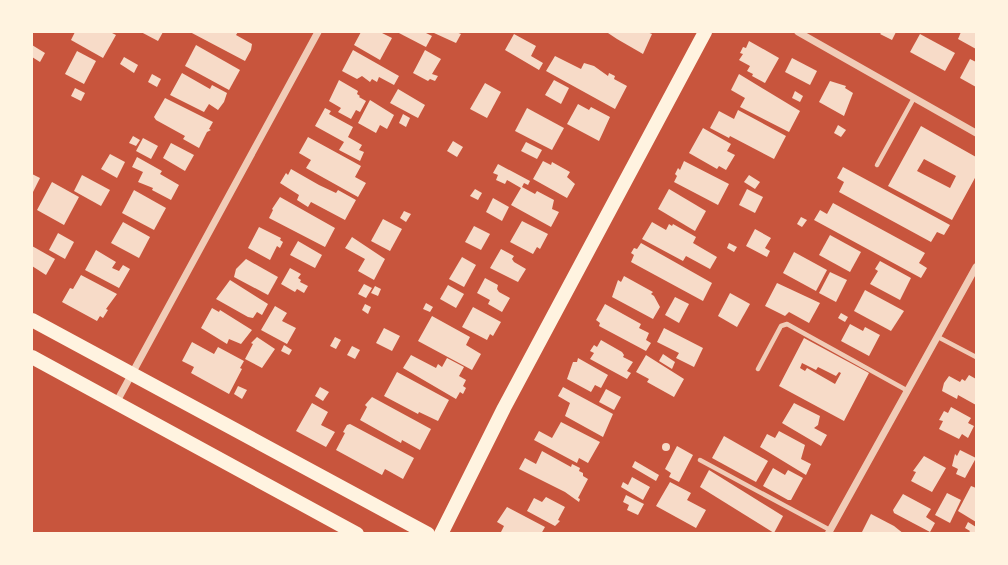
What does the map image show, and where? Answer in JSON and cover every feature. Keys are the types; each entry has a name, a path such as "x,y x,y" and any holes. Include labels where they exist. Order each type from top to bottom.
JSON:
{"main road":[{"path":"441,534 504,408 705,32"},
{"path":"32,320 428,534"},
{"path":"32,357 357,534"}],"street":[{"path":"116,403 318,32"},
{"path":"798,32 976,133"},
{"path":"829,532 976,267"}],"lane":[{"path":"877,165 914,98"},
{"path":"758,369 782,326 787,324 908,391"},
{"path":"938,337 976,357"},
{"path":"700,460 829,532"}],"building":[{"path":"75,32 110,32 116,35 103,58 71,40"},
{"path":"141,32 163,32 158,41"},
{"path":"190,32 238,32 236,35 252,44 251,50 245,61"},
{"path":"361,32 380,32 392,38 380,60 354,45"},
{"path":"397,32 424,32 432,36 426,47"},
{"path":"435,32 456,32 461,34 456,43"},
{"path":"609,32 647,32 652,34 643,54"},
{"path":"896,32 892,40 880,34"},
{"path":"961,32 976,32 976,49 958,39"},
{"path":"514,34 536,46 531,56 543,63 539,70 505,50"},
{"path":"920,34 955,53 945,71 910,52"},
{"path":"749,41 779,58 765,83 752,76 753,74 747,71 750,66 739,60 743,47 746,48"},
{"path":"32,45 45,53 40,62 32,57"},
{"path":"196,45 240,70 229,90 185,66"},
{"path":"353,50 399,76 394,85 379,77 377,82 372,79 370,82 362,76 357,79 342,71"},
{"path":"425,50 441,59 432,74 438,76 435,81 428,81 413,73"},
{"path":"77,51 96,61 84,84 65,74"},
{"path":"555,56 581,69 584,63 594,66 608,76 609,73 615,76 614,79 627,86 615,109 546,71"},
{"path":"124,57 138,65 134,73 120,64"},
{"path":"792,58 817,71 810,85 785,72"},
{"path":"970,59 976,62 976,87 960,78"},
{"path":"182,73 210,89 212,85 227,93 218,110 209,104 204,112 170,95"},
{"path":"152,74 161,79 157,87 148,82"},
{"path":"739,74 800,111 789,132 740,107 745,98 731,90"},
{"path":"339,80 358,91 359,97 366,101 360,112 356,110 351,119 338,112 341,108 329,101"},
{"path":"554,80 569,88 561,104 545,95"},
{"path":"830,81 846,86 845,88 853,93 844,116 819,102"},
{"path":"485,83 501,92 487,118 470,109"},
{"path":"75,88 85,93 81,101 71,96"},
{"path":"398,89 425,105 418,118 390,103"},
{"path":"795,91 803,96 800,102 792,98"},
{"path":"165,98 213,122 199,148 183,139 185,136 156,120 154,117"},
{"path":"370,100 394,115 387,129 380,125 376,133 358,123"},
{"path":"578,104 589,110 591,107 610,117 599,141 567,124"},
{"path":"325,108 331,111 329,114 353,127 348,137 362,145 359,150 364,152 360,161 339,150 344,142 315,126"},
{"path":"527,108 564,128 552,150 515,131"},
{"path":"738,110 786,136 774,159 710,128 719,111 734,119"},
{"path":"403,114 410,118 406,127 399,123"},
{"path":"838,125 846,130 841,137 834,133"},
{"path":"921,126 976,157 976,176 952,220 888,186","holes":["924,159 956,176 950,188 917,171"]},
{"path":"703,128 731,144 727,151 735,155 726,170 719,166 717,169 689,153"},
{"path":"133,136 140,140 136,146 129,143"},
{"path":"308,137 361,166 355,177 366,183 358,197 306,168 311,160 299,153"},
{"path":"143,138 158,146 151,159 136,151"},
{"path":"453,141 463,147 457,157 447,151"},
{"path":"526,142 542,150 537,159 521,151"},
{"path":"171,143 194,155 185,171 163,158"},
{"path":"110,154 125,162 117,178 101,169"},
{"path":"137,157 162,171 160,174 179,185 171,200 138,182 143,172 132,167"},
{"path":"543,161 551,165 552,162 570,172 567,177 575,184 567,198 533,179"},
{"path":"684,161 729,184 718,205 674,182 677,176 675,174"},
{"path":"498,164 530,181 522,187 554,200 552,209 559,212 551,227 511,205 521,188 507,180 505,184 496,180 498,175 493,173"},
{"path":"843,167 950,225 944,235 937,232 931,242 839,192 844,182 837,178"},
{"path":"291,169 319,185 336,193 338,190 356,200 345,220 311,202 308,207 297,200 299,195 280,183"},
{"path":"32,174 40,178 32,194"},
{"path":"82,175 110,190 101,206 74,191"},
{"path":"749,175 760,182 755,189 744,182"},
{"path":"52,182 79,197 64,225 37,210"},
{"path":"475,189 482,193 478,200 470,196"},
{"path":"669,189 706,211 695,231 658,209"},
{"path":"747,189 763,197 755,213 739,205"},
{"path":"134,190 166,208 154,230 122,213"},
{"path":"280,197 335,228 325,247 269,218"},
{"path":"493,198 509,207 502,221 486,212"},
{"path":"833,203 925,253 919,263 927,268 921,278 814,220 820,210 827,214"},
{"path":"404,211 411,214 406,222 400,218"},
{"path":"801,217 807,220 802,227 797,224"},
{"path":"383,219 402,229 390,251 371,241"},
{"path":"522,221 548,234 540,249 537,247 533,254 510,242"},
{"path":"123,222 150,237 139,258 111,243"},
{"path":"652,222 666,230 669,224 673,224 696,237 693,243 717,257 710,269 686,256 683,261 642,239"},
{"path":"474,226 490,234 481,250 465,242"},
{"path":"259,227 281,238 283,242 280,248 277,246 270,260 248,248"},
{"path":"755,229 771,238 765,248 770,251 767,257 746,246"},
{"path":"58,233 74,242 65,259 49,250"},
{"path":"830,235 861,252 850,272 819,255"},
{"path":"352,237 385,259 374,280 358,271 365,259 345,248"},
{"path":"298,241 322,255 315,268 290,255"},
{"path":"641,243 712,283 703,301 631,262 634,255 631,253"},
{"path":"729,243 737,247 734,252 727,248"},
{"path":"32,246 55,259 46,275 32,266"},
{"path":"501,249 514,256 514,262 526,269 518,282 490,268"},
{"path":"96,250 116,262 112,268 119,271 123,265 130,269 119,288 85,270"},
{"path":"794,252 827,270 816,291 783,273"},
{"path":"462,257 476,265 464,287 449,279"},
{"path":"246,259 278,277 268,295 234,277 236,269"},
{"path":"880,261 911,278 900,300 870,284 878,271 875,269"},
{"path":"290,268 301,274 298,278 300,282 308,286 304,293 297,289 295,292 281,284"},
{"path":"830,272 847,280 836,302 819,293"},
{"path":"81,275 117,294 103,318 100,316 97,321 62,302"},
{"path":"624,276 653,292 651,294 660,307 653,319 612,297 618,280 621,282"},
{"path":"485,278 498,285 499,292 510,298 502,312 488,304 490,300 477,293"},
{"path":"230,280 268,304 262,315 257,312 253,318 248,317 216,299"},
{"path":"777,283 820,303 809,323 789,312 785,316 765,306"},
{"path":"364,284 372,288 366,298 358,294"},
{"path":"448,285 464,294 456,308 440,299"},
{"path":"375,286 381,289 378,296 371,293"},
{"path":"865,290 904,311 891,331 854,311"},
{"path":"730,293 750,304 737,327 718,316"},
{"path":"675,297 689,304 679,323 665,315"},
{"path":"426,303 433,307 430,312 423,309"},
{"path":"365,304 371,307 368,314 362,310"},
{"path":"605,304 641,324 639,328 649,333 646,340 651,343 646,351 599,326 600,323 596,320"},
{"path":"275,306 287,313 282,321 296,328 287,344 261,330"},
{"path":"473,307 501,322 493,336 490,334 487,340 462,327"},
{"path":"212,308 219,312 220,310 252,330 241,344 229,339 227,344 201,328"},
{"path":"841,313 848,317 845,322 838,318"},
{"path":"432,316 470,337 466,345 481,354 472,370 418,341"},
{"path":"850,324 863,331 865,327 880,335 869,356 841,341"},
{"path":"384,328 400,336 392,351 376,343"},
{"path":"664,328 703,348 694,367 676,358 679,353 657,342"},
{"path":"257,337 275,349 262,368 245,359 253,344 251,343"},
{"path":"335,337 341,340 336,349 330,346"},
{"path":"804,338 869,373 844,421 779,386","holes":["802,363 816,370 818,367 836,376 841,373 835,384 807,368 805,371 800,368"]},
{"path":"601,340 633,362 627,371 631,373 627,379 590,359 594,353 590,351 594,345 597,347"},
{"path":"192,342 214,354 218,347 244,361 229,394 191,373 194,367 182,361"},
{"path":"284,345 292,350 289,355 281,351"},
{"path":"352,346 360,350 355,359 347,355"},
{"path":"663,354 675,362 672,369 659,361"},
{"path":"411,355 436,368 438,364 442,367 447,358 464,367 459,376 466,380 463,394 460,392 456,399 403,368"},
{"path":"646,355 684,379 674,397 647,382 649,379 636,372"},
{"path":"578,358 608,375 601,388 595,385 591,392 567,379 573,362 577,362"},
{"path":"397,372 449,400 438,421 384,396"},
{"path":"969,375 976,379 976,405 958,395 957,399 942,391 949,376 960,382 962,379 965,381"},
{"path":"238,386 247,390 242,399 234,394"},
{"path":"320,387 329,392 323,401 315,396"},
{"path":"563,387 613,414 603,437 565,416 570,403 558,396"},
{"path":"606,389 621,397 614,410 599,402"},
{"path":"372,397 431,429 420,450 402,440 401,443 360,420 367,407 365,405"},
{"path":"312,403 328,412 321,425 335,432 326,447 296,431"},
{"path":"794,403 820,416 818,425 814,428 827,435 821,446 782,423"},
{"path":"951,407 971,418 968,423 974,426 968,438 962,434 959,439 939,429 943,421 939,420 944,411 948,413"},
{"path":"561,422 600,442 588,463 579,458 577,463 534,440 539,431 552,438"},
{"path":"350,424 414,458 403,479 385,469 382,475 336,450 345,433 343,432"},
{"path":"779,431 805,445 801,459 811,464 806,475 760,447 767,434 775,438"},
{"path":"724,436 768,461 756,482 712,458"},
{"path":"666,443 670,447 666,451 662,447"},
{"path":"677,446 693,455 679,482 669,477 671,473 665,469"},
{"path":"960,450 976,458 965,478 956,474 958,469 952,466 955,454 957,456"},
{"path":"542,451 571,467 572,464 580,468 579,471 588,479 578,498 579,502 519,469 525,458 536,464"},
{"path":"924,456 946,468 932,492 911,481 916,472 913,471"},
{"path":"635,461 659,475 656,481 632,467"},
{"path":"773,468 785,475 788,470 803,478 791,500 763,486"},
{"path":"709,470 783,516 774,533 700,487"},
{"path":"632,477 650,487 643,500 621,487 623,482 628,485"},
{"path":"670,482 691,493 687,500 706,510 696,528 656,506"},
{"path":"971,486 976,488 976,522 958,511"},
{"path":"947,493 961,500 950,523 935,515"},
{"path":"903,494 931,509 926,517 935,523 930,532 894,513 893,510"},
{"path":"626,495 644,504 638,515 627,510 629,505 623,502"},
{"path":"546,497 565,507 555,526 527,511 534,498 542,502"},
{"path":"507,507 545,527 541,534 500,534 504,526 497,522"},
{"path":"871,514 894,526 904,534 861,534"},
{"path":"968,522 976,527 976,534 968,534 970,531 965,528"}]}
